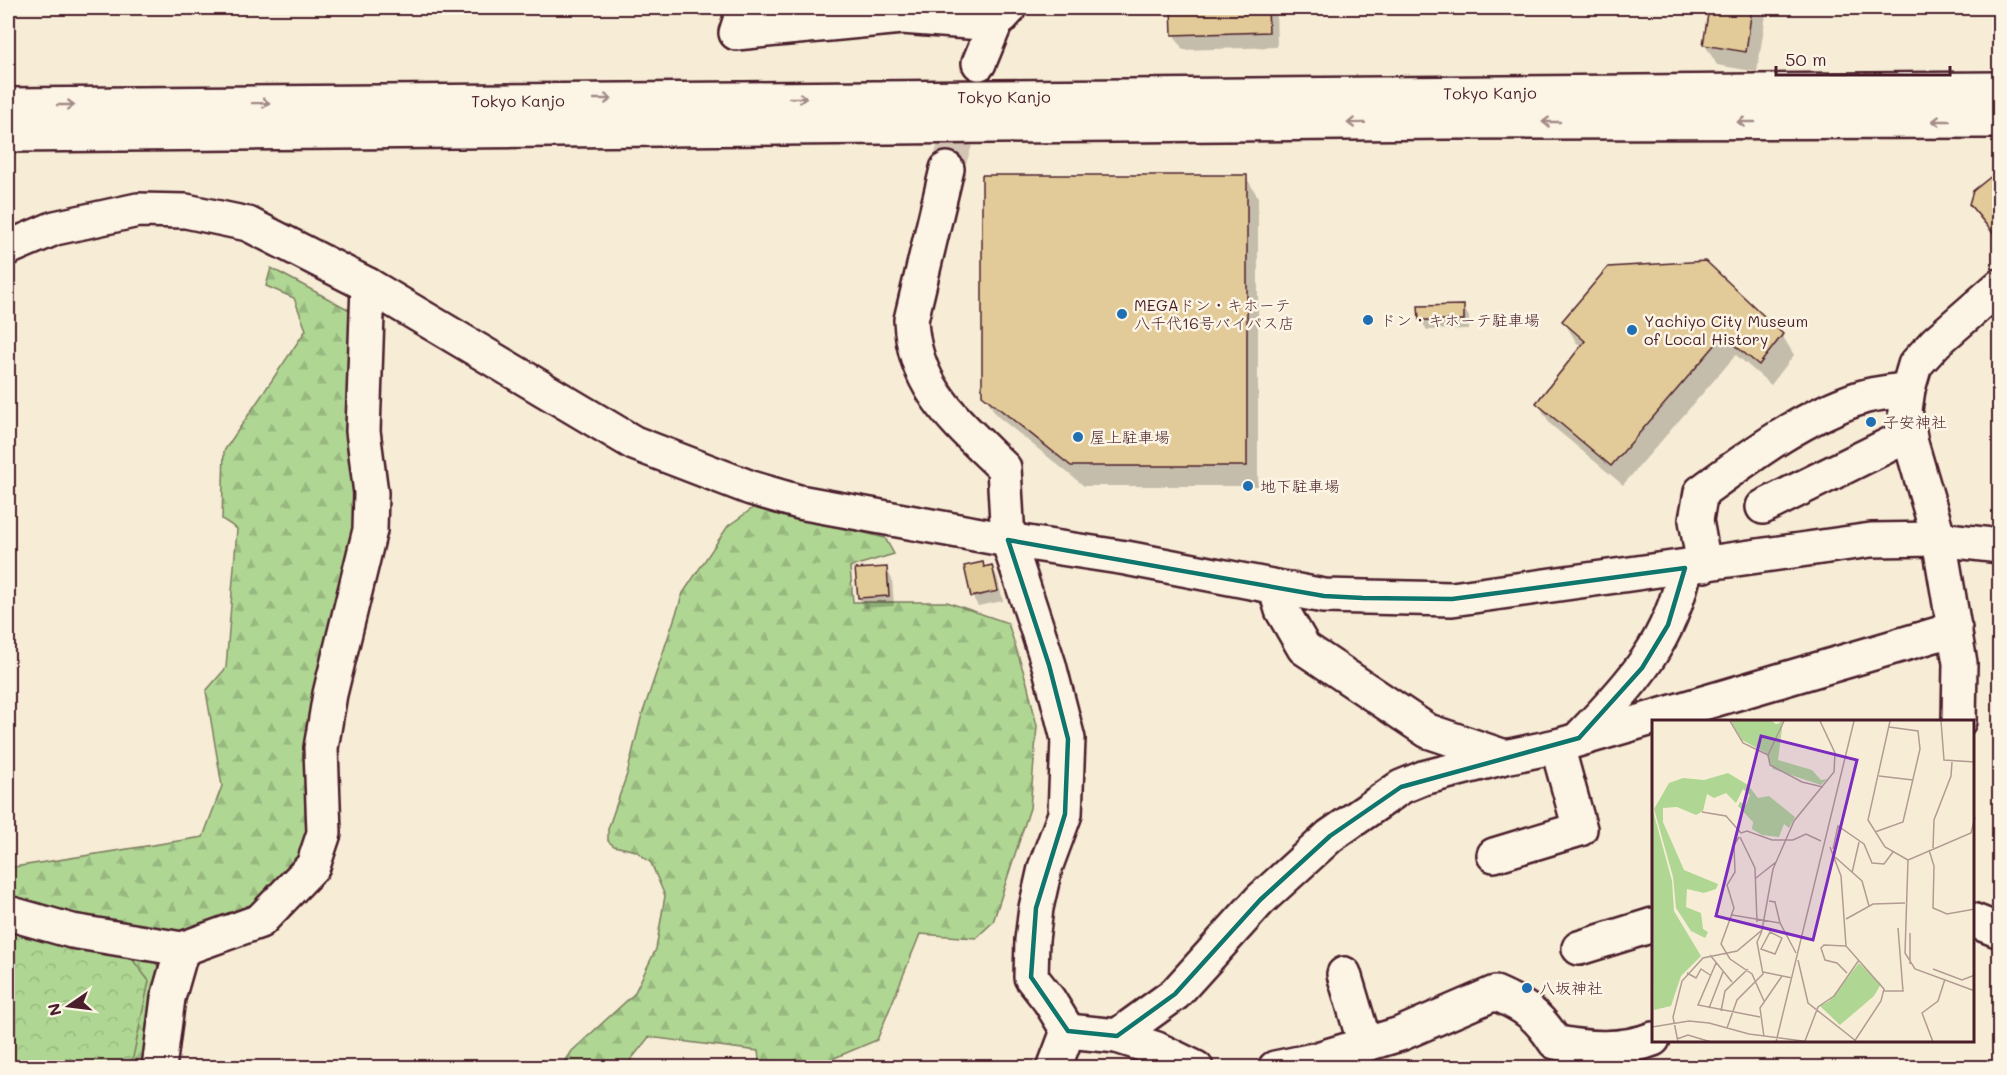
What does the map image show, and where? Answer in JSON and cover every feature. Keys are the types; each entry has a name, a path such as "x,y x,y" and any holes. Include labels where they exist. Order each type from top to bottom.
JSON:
{"main road":[{"path":"744,8 736,33 902,17 1002,16 979,63"},
{"name":"Tokyo Kanjo","path":"8,105 2000,89"},
{"name":"Tokyo Kanjo","path":"8,135 1449,122 2000,121"},
{"path":"947,169 911,320 912,342 923,376 942,404 1004,468 1008,540 1050,665 1068,739 1065,814 1045,868 1036,908 1031,977 1049,1000 1068,1032"},
{"path":"8,248 55,228 138,210 186,211 248,224 368,285 634,443 751,488 799,502 1008,540 1126,558 1324,596 1452,599 1870,540 1939,539 2000,546"},
{"path":"8,913 72,931 182,949 260,921 313,866 324,833 321,748 330,694 370,530 371,493 363,431 368,285"},
{"path":"1959,720 1960,663 1939,539 1909,435 1905,410 1915,365 1936,342 2000,286"},
{"path":"1568,742 1608,709 1642,668 1668,626 1681,591 1695,566 1696,520 1701,492 1735,467 1818,414 1864,397 1908,389"},
{"path":"1763,507 1909,435"},
{"path":"1275,586 1282,610 1304,648 1428,730 1505,756"},
{"path":"1669,720 1711,711 1954,629"},
{"path":"1117,1036 1175,994 1260,900 1330,836 1401,787 1423,778 1505,756 1652,724"},
{"path":"1494,855 1580,829 1568,742"},
{"path":"1974,921 2000,931"},
{"path":"1579,948 1652,926"},
{"path":"159,1068 168,998 182,949"},
{"path":"1344,974 1365,1044"},
{"path":"1275,1068 1314,1060 1400,1034 1496,993 1516,1003 1542,1022 1556,1042 1579,1047 1610,1047 1652,1039"},
{"path":"1068,1032 1117,1036 1157,1049 1196,1068"},
{"path":"1054,1068 1068,1032"}],"highlighted area":[{"path":"1008,540 1324,596 1363,598 1452,599 1685,568 1668,625 1642,668 1579,738 1401,787 1330,836 1260,900 1175,994 1117,1036 1068,1031 1031,977 1036,908 1065,814 1068,739 1049,665"}],"green space":[{"path":"271,268 355,313 364,493 307,859 259,912 148,952 168,981 151,1067 8,1068 8,868 203,837 222,786 206,691 226,668 237,529 222,519 224,451 306,330 294,298 266,286"},
{"path":"756,506 885,538 894,554 850,567 853,602 947,602 1008,623 1027,683 1037,726 1030,808 993,922 976,938 920,934 877,1040 813,1067 760,1068 758,1051 649,1037 625,1067 561,1068 572,1051 634,994 656,949 665,896 651,863 636,851 614,846 608,841 608,829 627,774 641,718 683,593 728,526"},
{"path":"8,922 122,946 149,981 131,1067 8,1068"}],"building":[{"path":"1171,8 1268,8 1269,32 1172,35"},
{"path":"1709,8 1752,8 1746,52 1703,45"},
{"path":"982,175 1247,175 1247,466 1071,466 982,395"},
{"path":"1993,175 2000,183 2000,241 1969,204 1973,191"},
{"path":"1706,261 1783,334 1759,365 1723,336 1611,466 1536,403 1585,341 1562,321 1608,267"},
{"path":"1464,305 1464,320 1419,320 1418,306"},
{"path":"983,562 984,567 992,565 998,591 971,597 964,566"},
{"path":"887,567 889,596 858,598 855,569"}],"tunnel":[{"path":"947,169 979,63"}],"place":[{"name":"MEGAドン・キホーテ 八千代16号バイパス店","path":"1122,314"},
{"name":"ドン・キホーテ駐車場","path":"1368,320"},
{"name":"Yachiyo City Museum of Local History","path":"1632,330"},
{"name":"子安神社","path":"1871,422"},
{"name":"屋上駐車場","path":"1078,437"},
{"name":"地下駐車場","path":"1248,486"},
{"name":"八坂神社","path":"1527,988"}]}
